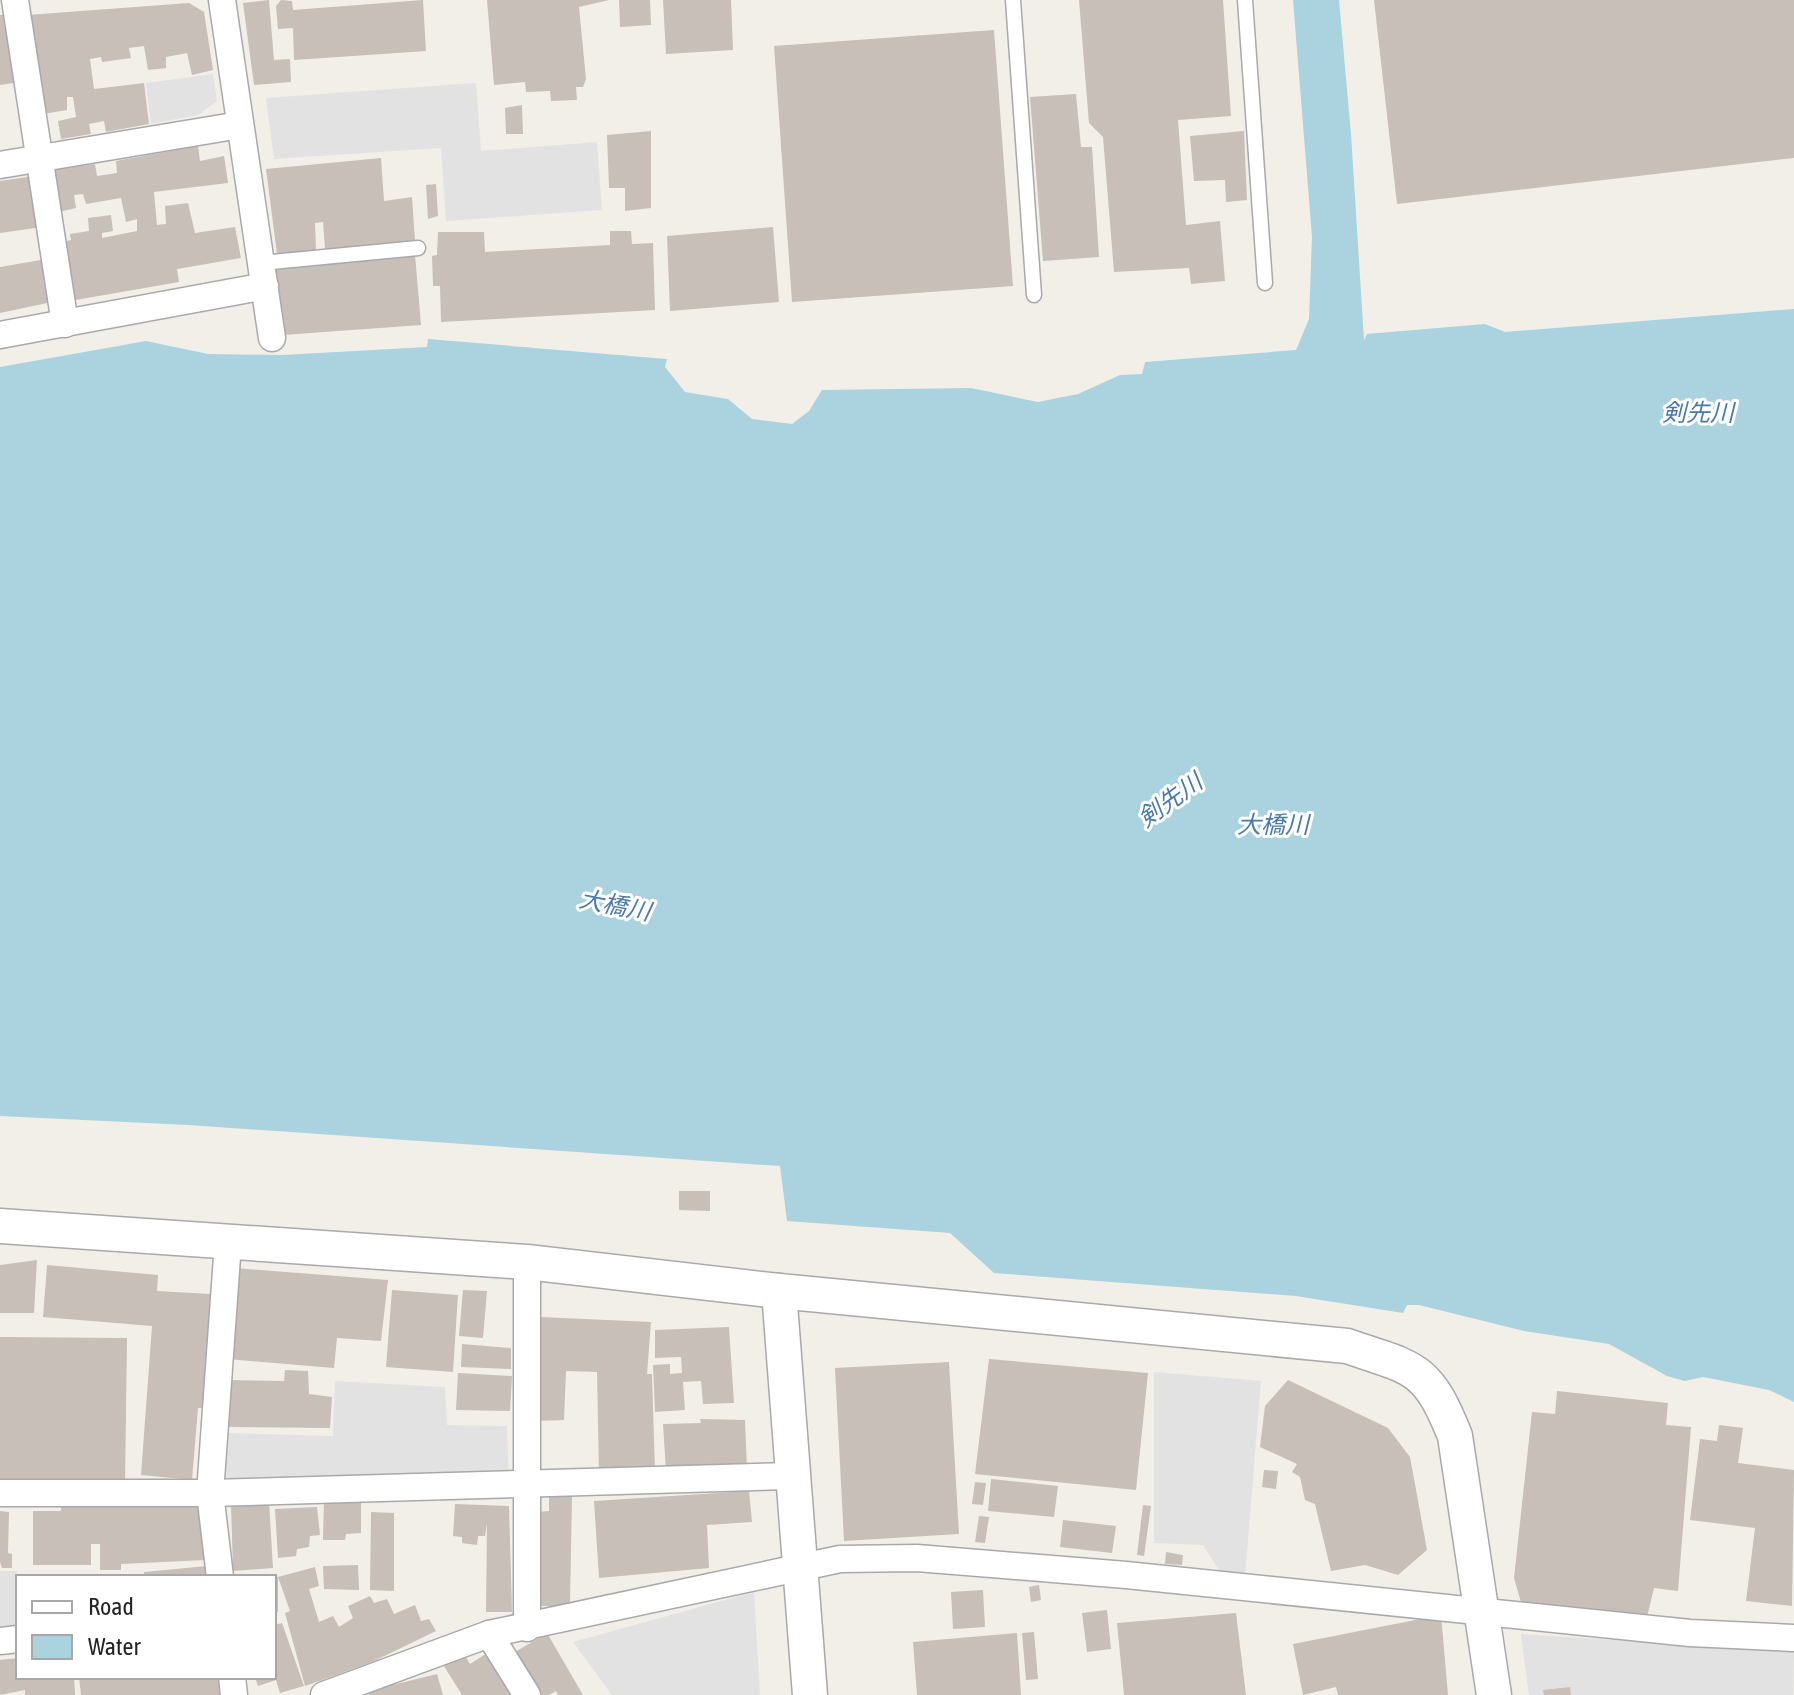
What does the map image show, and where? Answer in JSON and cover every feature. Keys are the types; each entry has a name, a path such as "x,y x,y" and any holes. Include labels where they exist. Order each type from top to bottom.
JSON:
{"street":[{"path":"15,0 65,324"},
{"path":"222,0 272,338"},
{"path":"0,165 240,125"},
{"path":"0,335 65,324 263,274"},
{"path":"0,1226 527,1262 779,1291 1347,1346 1414,1369 1440,1398 1455,1436 1494,1695"},
{"path":"220,1575 210,1493 228,1243"},
{"path":"527,1262 527,1628"},
{"path":"779,1291 810,1695"},
{"path":"0,1493 210,1493 791,1476"},
{"path":"324,1695 489,1634 840,1559 917,1558 1126,1575 1690,1633 1794,1638"},
{"path":"489,1634 527,1695"}],"lane":[{"path":"1013,0 1034,295"},
{"path":"1245,0 1265,283"},
{"path":"263,274 418,248"}],"shaded area":[{"path":"213,74 217,101 198,115 151,124 146,83"},
{"path":"476,83 481,151 597,142 602,210 446,221 441,148 274,159 266,98"},
{"path":"1154,1372 1261,1381 1245,1576 1219,1570 1203,1545 1154,1543"},
{"path":"335,1381 445,1387 447,1425 507,1426 509,1481 220,1486 225,1433 333,1436"},
{"path":"0,1571 17,1571 16,1632 0,1633"},
{"path":"754,1592 760,1695 612,1695 573,1642"},
{"path":"1521,1634 1794,1652 1793,1695 1529,1695"}],"water":[{"name":"大橋川","path":"1293,0 1339,0 1364,340 1367,334 1485,324 1505,332 1794,309 1794,1402 1769,1390 1703,1377 1685,1381 1667,1376 1609,1344 1524,1331 1419,1305 1407,1305 1403,1313 1296,1296 994,1273 950,1233 787,1221 780,1166 188,1125 0,1116 0,367 146,341 208,354 283,355 427,347 428,339 667,359 665,367 685,392 728,399 752,419 792,424 809,411 822,390 971,388 1038,402 1078,394 1120,375 1142,374 1145,362 1296,350 1309,319 1312,237"}],"building":[{"path":"269,0 274,60 290,59 291,82 254,85 243,3"},
{"path":"281,0 292,1 293,10 423,0 426,51 294,60 293,28 278,29 276,6"},
{"path":"487,0 609,0 579,7 586,79 583,87 576,87 577,100 551,101 550,91 526,92 525,82 494,85"},
{"path":"619,0 650,0 651,25 620,27"},
{"path":"663,0 731,0 733,50 666,54"},
{"path":"1079,0 1223,0 1231,116 1178,120 1186,225 1220,221 1225,281 1191,284 1189,268 1114,272 1103,137 1089,123"},
{"path":"1374,0 1794,0 1794,158 1397,204"},
{"path":"189,3 204,12 213,70 192,75 187,53 166,57 166,68 148,70 144,46 129,48 131,58 102,62 101,57 90,59 94,89 144,83 149,124 106,132 104,121 89,124 91,134 61,139 58,121 76,117 73,97 67,97 67,110 43,114 27,15"},
{"path":"9,14 20,82 0,85 0,15"},
{"path":"994,30 1013,286 792,302 774,46"},
{"path":"1076,94 1081,147 1092,147 1099,257 1043,261 1030,97"},
{"path":"522,105 523,134 506,134 505,108"},
{"path":"651,131 651,208 625,211 625,188 609,188 607,135"},
{"path":"1244,131 1247,200 1226,202 1225,180 1194,181 1190,136"},
{"path":"198,146 200,161 224,156 228,183 154,192 157,225 166,224 165,206 188,203 195,233 235,227 241,258 177,269 179,282 70,301 62,242 71,240 70,234 89,231 88,218 111,215 113,231 102,233 102,238 137,231 137,219 126,222 121,198 86,204 83,194 74,195 76,208 59,212 53,170 95,164 97,176 117,173 116,161"},
{"path":"381,158 384,201 412,197 415,241 325,249 323,222 315,223 316,251 277,254 266,169"},
{"path":"34,176 42,227 0,233 0,181"},
{"path":"436,184 438,216 428,219 426,185"},
{"path":"773,227 779,302 670,311 667,236"},
{"path":"610,231 631,231 632,244 653,243 655,310 441,322 440,286 433,286 432,256 437,255 438,232 484,232 485,252 610,245"},
{"path":"415,255 421,325 283,335 274,267"},
{"path":"47,259 52,302 0,313 0,267"},
{"path":"679,1191 710,1191 710,1211 679,1210"},
{"path":"37,1260 34,1313 0,1313 0,1265"},
{"path":"47,1265 158,1275 157,1291 211,1294 206,1408 198,1408 192,1480 141,1475 152,1326 43,1317"},
{"path":"235,1268 388,1280 381,1341 337,1338 334,1368 228,1359"},
{"path":"392,1290 458,1295 453,1372 386,1367"},
{"path":"463,1290 487,1291 483,1338 459,1336"},
{"path":"541,1317 651,1322 647,1374 652,1374 655,1473 599,1474 597,1372 566,1371 564,1420 534,1421"},
{"path":"729,1327 734,1403 703,1404 701,1381 683,1382 685,1410 655,1412 653,1365 670,1364 670,1374 682,1373 681,1357 655,1358 655,1330"},
{"path":"0,1337 127,1338 125,1487 0,1485"},
{"path":"462,1344 511,1348 511,1369 461,1367"},
{"path":"989,1359 1148,1373 1136,1490 975,1474"},
{"path":"949,1362 959,1534 844,1541 835,1368"},
{"path":"285,1370 308,1371 309,1394 332,1397 330,1428 224,1427 227,1380 284,1381"},
{"path":"458,1373 512,1376 510,1411 456,1410"},
{"path":"1288,1380 1388,1428 1410,1457 1427,1550 1398,1575 1365,1565 1331,1571 1315,1504 1305,1500 1300,1477 1292,1472 1297,1464 1260,1447 1265,1406"},
{"path":"1557,1391 1668,1403 1666,1425 1691,1427 1678,1591 1654,1588 1647,1617 1521,1602 1514,1578 1532,1412 1555,1414"},
{"path":"700,1419 745,1420 747,1468 666,1471 663,1424 701,1423"},
{"path":"1719,1425 1743,1428 1738,1463 1794,1470 1792,1606 1746,1601 1755,1528 1690,1520 1700,1439 1717,1441"},
{"path":"1264,1470 1278,1471 1276,1489 1262,1487"},
{"path":"991,1479 1058,1486 1054,1517 988,1511"},
{"path":"975,1482 986,1483 983,1505 972,1504"},
{"path":"749,1491 752,1522 707,1525 709,1568 599,1578 594,1501"},
{"path":"549,1496 572,1496 570,1606 538,1606 538,1512 549,1511"},
{"path":"361,1499 361,1533 346,1534 345,1540 323,1540 324,1500"},
{"path":"61,1500 199,1500 206,1560 121,1564 121,1570 100,1570 100,1544 91,1544 91,1565 33,1565 33,1511 61,1511"},
{"path":"269,1502 273,1568 233,1571 231,1505"},
{"path":"455,1504 509,1506 512,1612 486,1612 487,1523 485,1536 478,1536 477,1545 462,1543 462,1537 453,1536"},
{"path":"1143,1505 1151,1506 1144,1556 1137,1555"},
{"path":"317,1507 320,1535 310,1536 309,1547 297,1549 296,1556 278,1558 275,1509"},
{"path":"0,1511 9,1512 8,1553 12,1554 12,1568 2,1568 0,1562"},
{"path":"371,1512 394,1513 394,1591 370,1590"},
{"path":"979,1516 989,1517 985,1543 975,1542"},
{"path":"1063,1520 1116,1526 1112,1553 1060,1547"},
{"path":"1166,1552 1183,1555 1182,1565 1165,1564"},
{"path":"358,1565 359,1590 324,1589 323,1566"},
{"path":"207,1566 208,1575 144,1575 144,1572"},
{"path":"315,1567 319,1586 309,1589 319,1622 333,1616 339,1627 353,1618 348,1606 370,1596 374,1603 387,1599 394,1614 415,1605 421,1621 429,1619 436,1631 372,1662 305,1686 285,1613 290,1611 278,1577"},
{"path":"276,1577 278,1577 276,1612"},
{"path":"1039,1585 1041,1600 1031,1602 1029,1587"},
{"path":"983,1590 985,1627 953,1629 951,1592"},
{"path":"1107,1610 1111,1649 1087,1652 1082,1613"},
{"path":"1236,1613 1246,1695 1124,1695 1117,1623"},
{"path":"1441,1615 1448,1695 1338,1695 1336,1687 1303,1695 1293,1644"},
{"path":"282,1623 304,1686 280,1693 276,1680 258,1686 256,1679 276,1679 276,1624"},
{"path":"1034,1632 1038,1679 1026,1680 1022,1633"},
{"path":"547,1633 583,1695 558,1695 556,1691 549,1695 533,1695 510,1655"},
{"path":"1017,1633 1021,1695 917,1695 913,1642"},
{"path":"492,1650 520,1695 462,1695 444,1666 464,1654 470,1664"},
{"path":"16,1658 16,1679 74,1679 75,1695 25,1695 25,1690 0,1695 0,1660"},
{"path":"437,1674 443,1695 369,1695 368,1691"},
{"path":"79,1679 219,1679 221,1695 81,1695"},
{"path":"1570,1687 1571,1695 1544,1695 1543,1690"}],"water label":[{"name":"剣先川","path":"1698,412"},
{"name":"剣先川","path":"1170,800"}]}
